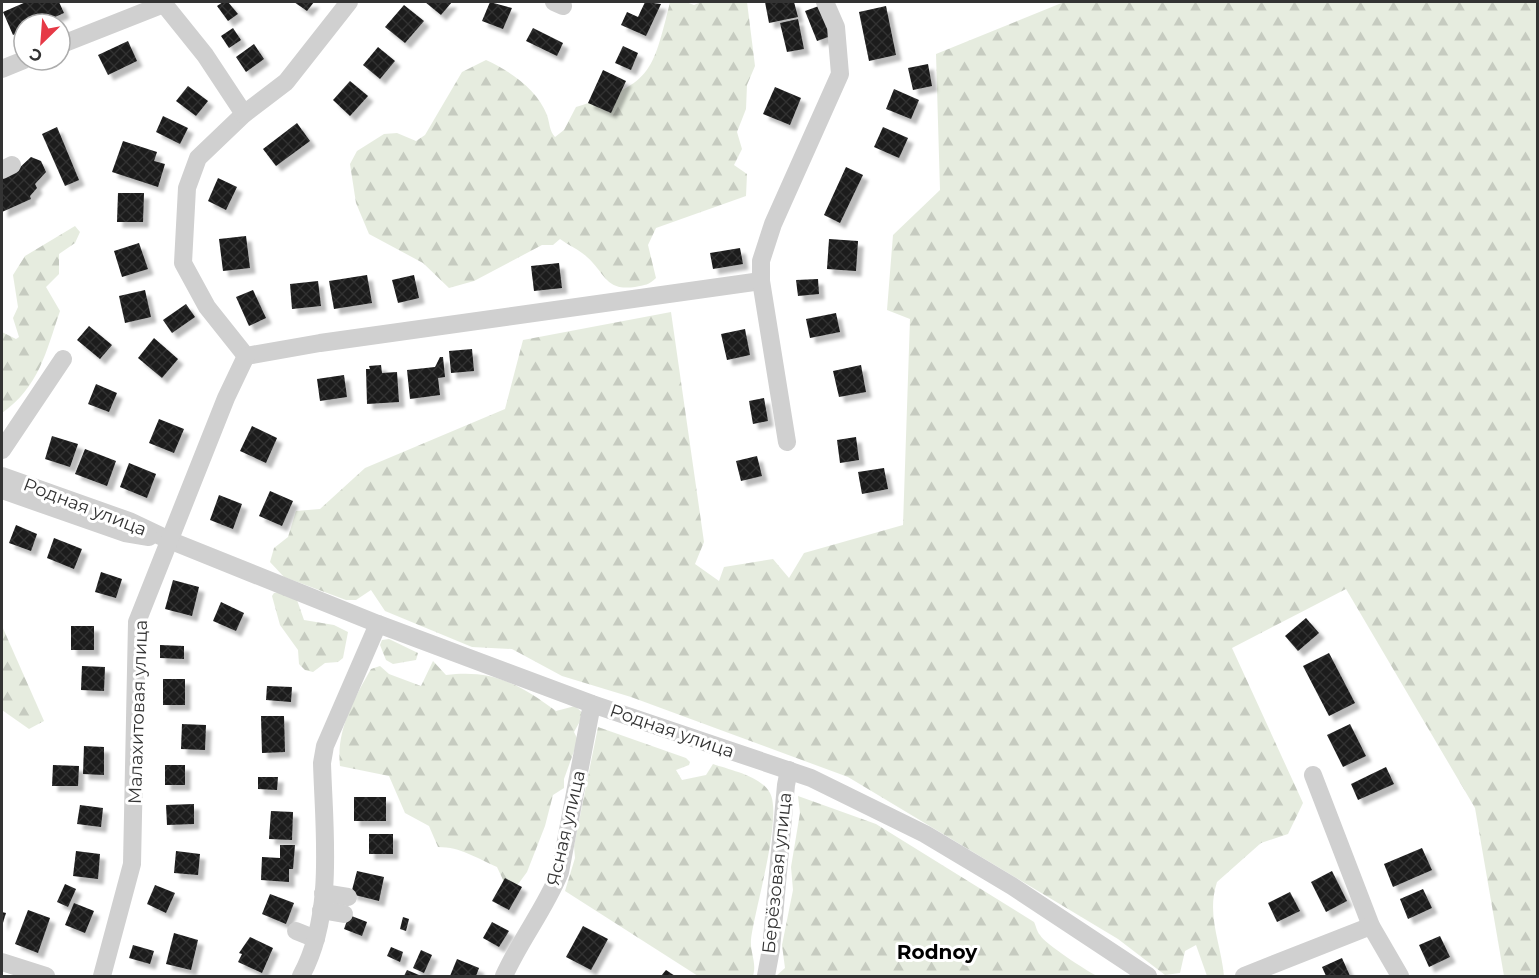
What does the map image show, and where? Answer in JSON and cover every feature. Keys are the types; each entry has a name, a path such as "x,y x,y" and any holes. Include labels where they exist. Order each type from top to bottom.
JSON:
{"street":[{"path":"350,2 286,82 244,114 198,158 187,188 183,263 207,307 246,356 320,343 760,281"},
{"path":"787,442 760,281 761,261 773,224 840,74 836,27 825,2"},
{"path":"72,40 164,4 205,55 244,114"},
{"name":"Малахитовая улица","path":"102,976 132,864 137,622 226,398 246,356"},
{"path":"2,450 63,359"},
{"name":"Родная улица","path":"2,476 129,521 169,540 378,624 592,704 789,770 925,834 1012,886 1148,976"},
{"name":"Родная улица","path":"2,490 125,533 169,540"},
{"path":"301,976 316,939 322,901 322,763 325,746 378,624"},
{"name":"Ясная улица","path":"504,976 513,956 550,897 560,872 592,704"},
{"name":"Берёзовая улица","path":"766,976 771,949 789,770"},
{"path":"1313,775 1371,926 1400,976"},
{"path":"322,901 346,906"},
{"path":"1244,976 1371,926"},
{"path":"296,931 316,939"},
{"path":"2,962 46,976"}],"green space":[{"path":"670,2 686,2 694,5 701,2 747,2 755,66 747,85 746,109 737,132 742,149 734,165 747,174 746,196 656,228 648,245 656,278 647,284 635,287 625,288 612,284 584,254 560,239 553,245 542,245 474,281 449,288 423,263 369,234 356,203 350,164 357,151 384,134 397,133 416,141 425,135 462,72 486,60 513,75 530,89 547,115 555,137 564,130 576,107 620,91 634,83 644,73 658,46"},
{"path":"1064,2 1537,2 1537,976 1504,976 1475,808 1346,589 1232,648 1303,803 1288,834 1261,843 1217,882 1213,906 1224,976 1207,976 1196,945 1185,951 1180,973 1165,975 1118,939 848,777 631,697 562,676 512,649 472,647 385,611 371,590 356,600 346,600 284,577 270,562 274,548 288,537 296,511 320,509 365,468 505,409 523,340 671,312 704,542 695,564 719,581 724,567 773,559 789,578 804,553 903,525 910,319 887,310 893,235 940,190 936,54"},
{"path":"75,226 80,232 75,243 59,254 59,274 46,287 60,311 40,368 25,392 2,413 2,332 16,339 19,337 13,318 18,307 13,275 25,256"},
{"path":"282,592 297,600 304,620 334,625 348,632 343,658 338,662 325,663 313,672 305,670 299,664 298,650 280,625 272,596 274,593"},
{"path":"2,626 44,721 29,729 2,710"},
{"path":"389,639 418,653 416,660 393,664 386,660 380,645 382,640"},
{"path":"433,661 446,675 478,674 492,677 518,686 556,711 575,706 584,714 574,732 578,740 564,779 564,788 553,795 545,826 527,872 516,887 504,882 497,867 461,851 438,847 429,826 405,813 389,776 340,766 339,753 344,727 353,703 371,669 380,666 389,674 421,686"},
{"path":"598,727 686,758 690,762 689,765 676,770 682,780 706,775 713,764 760,782 770,793 773,822 751,940 753,976 698,976 565,891 575,858 574,846"},
{"path":"798,796 876,824 1034,922 1043,939 1097,976 776,976 785,968 782,945 793,890 791,867 800,813"}],"building":[{"path":"26,2 59,2 64,12 12,12 12,33 3,12"},
{"path":"228,2 238,14 228,21 217,6"},
{"path":"294,2 314,2 307,11"},
{"path":"425,2 452,2 441,15"},
{"path":"490,2 512,8 503,29 482,21"},
{"path":"645,2 661,4 646,36 621,25 627,12 638,17"},
{"path":"765,2 794,2 798,17 769,23"},
{"path":"404,5 424,21 405,43 385,27"},
{"path":"819,6 831,36 817,41 805,11"},
{"path":"886,6 896,55 869,61 859,12"},
{"path":"798,19 804,49 787,52 780,23"},
{"path":"233,28 241,40 229,48 221,36"},
{"path":"533,28 563,43 557,56 526,41"},
{"path":"128,41 137,61 108,75 98,55"},
{"path":"254,44 264,59 246,72 236,57"},
{"path":"623,46 638,53 631,70 615,63"},
{"path":"378,47 395,61 380,79 363,65"},
{"path":"928,64 932,86 913,90 908,68"},
{"path":"603,70 626,81 611,113 588,103"},
{"path":"350,81 368,96 350,116 333,100"},
{"path":"188,86 208,101 196,116 176,101"},
{"path":"775,87 801,98 790,125 763,114"},
{"path":"894,89 919,100 911,119 886,109"},
{"path":"163,116 188,128 180,144 156,132"},
{"path":"297,123 310,141 276,166 263,149"},
{"path":"57,127 79,180 65,186 42,134"},
{"path":"883,127 908,138 899,158 874,147"},
{"path":"123,141 157,152 154,161 165,164 158,187 112,172"},
{"path":"31,157 41,161 46,172 35,184 37,188 30,196 31,199 2,212 2,178 16,171"},
{"path":"846,167 863,175 840,223 824,215"},
{"path":"218,178 237,187 226,210 208,201"},
{"path":"118,193 144,193 143,222 117,222"},
{"path":"246,236 250,268 223,271 219,239"},
{"path":"829,239 858,241 856,271 827,269"},
{"path":"139,243 148,269 122,277 114,251"},
{"path":"740,248 743,264 713,269 710,253"},
{"path":"559,263 562,288 534,291 531,266"},
{"path":"367,275 372,303 334,309 329,281"},
{"path":"414,275 419,298 398,303 392,280"},
{"path":"818,279 819,294 798,296 796,280"},
{"path":"318,281 321,306 292,309 290,284"},
{"path":"145,290 151,317 125,323 119,296"},
{"path":"253,290 266,318 249,326 236,297"},
{"path":"186,304 195,317 172,333 163,320"},
{"path":"836,313 840,332 810,338 806,319"},
{"path":"89,326 112,345 100,359 77,340"},
{"path":"745,329 750,355 727,360 721,334"},
{"path":"154,338 178,359 162,378 138,358"},
{"path":"472,349 474,371 451,373 449,351"},
{"path":"440,357 443,357 445,377 438,378 440,395 410,399 407,370 435,367"},
{"path":"381,365 382,373 397,372 399,402 367,404 366,369 370,369 369,366"},
{"path":"861,365 866,392 839,397 833,371"},
{"path":"344,375 347,397 320,401 317,379"},
{"path":"96,384 117,393 109,412 88,404"},
{"path":"764,398 768,421 753,424 749,401"},
{"path":"159,419 184,429 174,453 149,443"},
{"path":"252,426 277,438 266,463 240,451"},
{"path":"52,436 78,444 70,467 45,459"},
{"path":"856,437 859,460 840,463 837,440"},
{"path":"85,449 116,461 107,486 75,474"},
{"path":"757,456 762,476 741,481 736,461"},
{"path":"129,463 156,474 147,498 120,487"},
{"path":"884,468 888,489 862,494 858,472"},
{"path":"270,491 293,501 282,526 259,516"},
{"path":"219,495 242,504 233,529 210,520"},
{"path":"16,525 37,534 31,551 9,543"},
{"path":"54,538 82,549 74,569 47,558"},
{"path":"101,572 122,579 116,598 95,592"},
{"path":"173,580 199,587 192,616 165,609"},
{"path":"221,602 244,613 236,631 213,621"},
{"path":"1306,618 1319,633 1298,651 1285,636"},
{"path":"71,626 94,626 94,650 71,650"},
{"path":"160,645 184,646 184,659 160,658"},
{"path":"1329,653 1355,703 1329,716 1303,666"},
{"path":"82,666 105,667 104,691 81,690"},
{"path":"163,679 185,679 185,705 163,705"},
{"path":"267,686 292,687 291,702 266,700"},
{"path":"261,716 284,716 285,752 262,753"},
{"path":"182,724 206,725 205,750 181,749"},
{"path":"1350,724 1366,756 1343,767 1327,735"},
{"path":"84,746 104,747 104,775 83,774"},
{"path":"53,765 79,766 78,786 52,786"},
{"path":"165,765 185,765 185,785 165,785"},
{"path":"1386,767 1394,784 1358,800 1351,784"},
{"path":"258,777 278,777 277,790 258,789"},
{"path":"354,797 386,797 386,821 354,821"},
{"path":"194,804 194,824 167,825 166,805"},
{"path":"80,805 103,808 101,827 77,824"},
{"path":"271,811 293,812 292,840 269,839"},
{"path":"369,834 393,834 393,854 369,854"},
{"path":"280,845 295,845 293,869 289,869 289,882 261,880 262,857 280,858"},
{"path":"1422,848 1432,870 1393,887 1384,864"},
{"path":"76,851 100,854 98,879 73,876"},
{"path":"176,851 200,854 198,875 174,873"},
{"path":"357,871 384,877 379,901 351,894"},
{"path":"1332,871 1347,901 1326,912 1311,882"},
{"path":"505,878 522,887 509,910 492,901"},
{"path":"65,884 76,889 68,907 57,902"},
{"path":"155,885 175,893 166,913 147,904"},
{"path":"1423,889 1432,908 1408,919 1400,899"},
{"path":"1290,892 1300,911 1277,922 1268,903"},
{"path":"270,894 294,903 286,924 262,914"},
{"path":"74,903 94,911 85,933 65,925"},
{"path":"28,910 50,918 38,953 15,944"},
{"path":"2,912 6,913 2,926"},
{"path":"349,915 367,922 362,936 344,929"},
{"path":"403,917 409,919 406,931 400,929"},
{"path":"492,922 509,931 499,947 483,938"},
{"path":"583,926 608,939 591,970 566,957"},
{"path":"174,933 198,940 191,970 166,964"},
{"path":"1440,936 1450,957 1429,967 1419,945"},
{"path":"250,937 273,948 262,973 238,962 242,954 239,953"},
{"path":"133,945 154,951 150,964 129,958"},
{"path":"391,947 403,952 400,962 387,956"},
{"path":"421,950 432,955 424,973 413,968"},
{"path":"1342,958 1350,976 1326,976 1322,967"},
{"path":"457,959 479,968 476,976 450,976"},
{"path":"407,970 419,975 404,976"},
{"path":"666,970 675,976 661,976"}],"district":[{"name":"Rodnoy","path":"937,952"}]}
